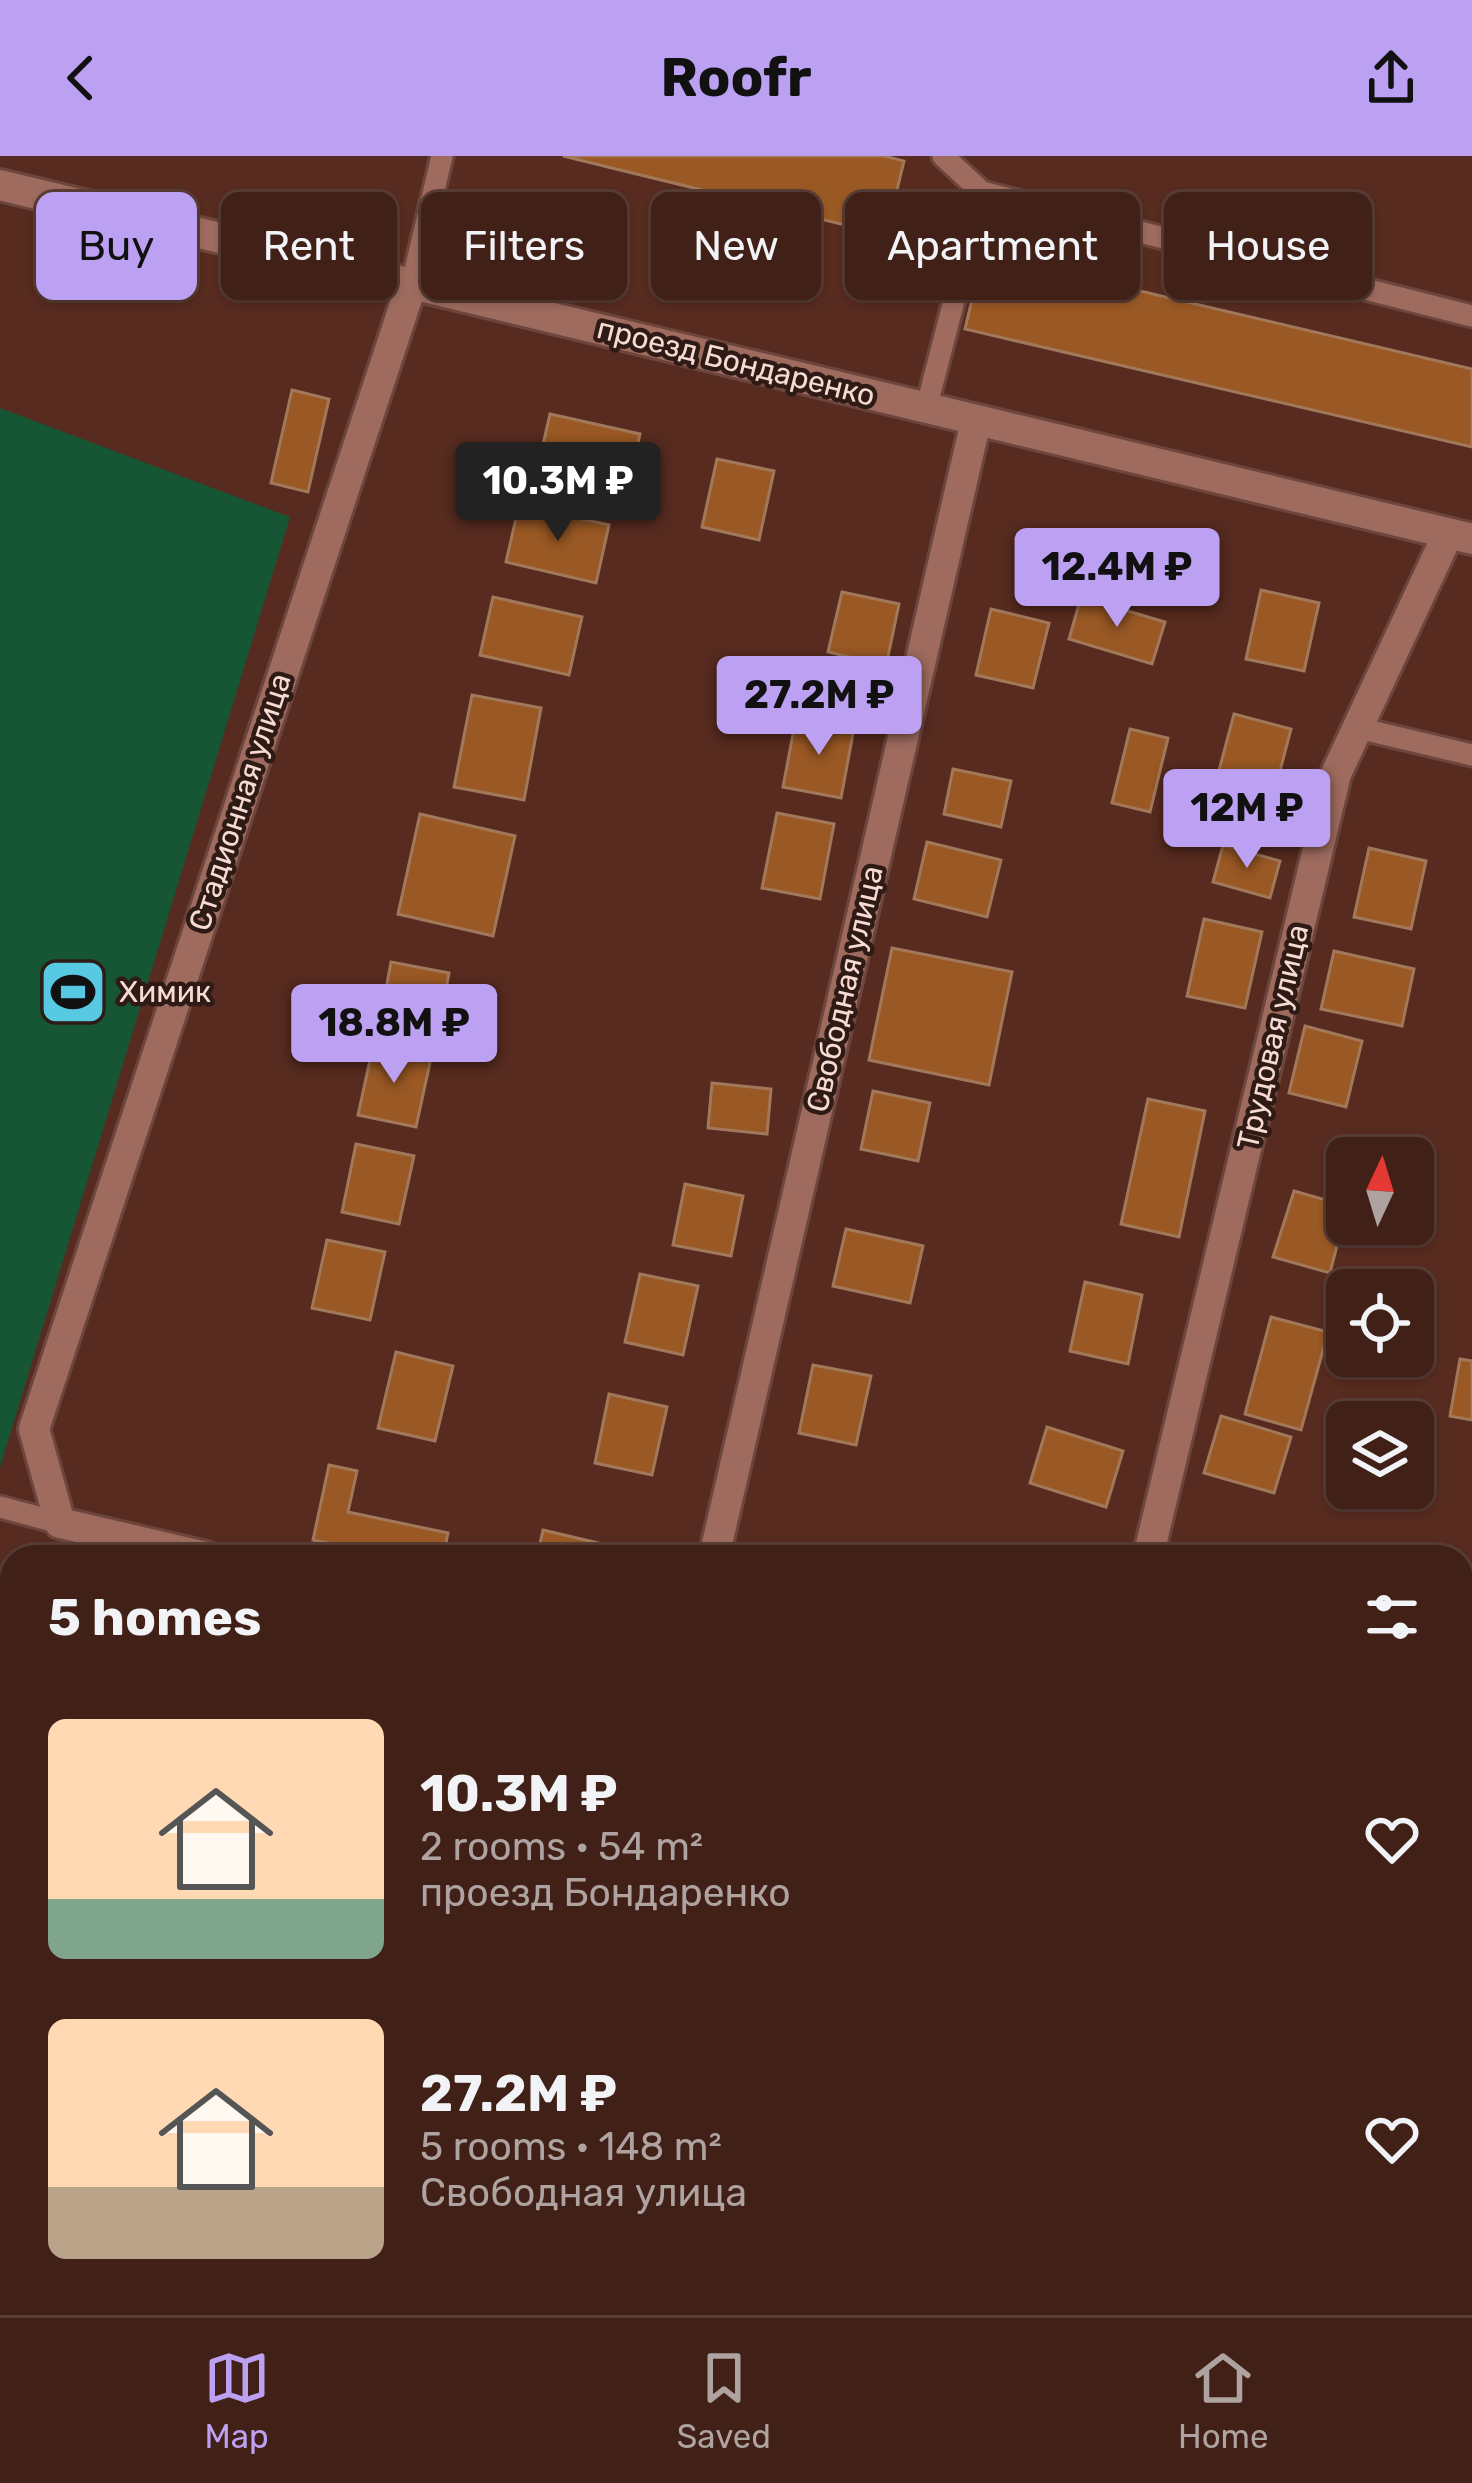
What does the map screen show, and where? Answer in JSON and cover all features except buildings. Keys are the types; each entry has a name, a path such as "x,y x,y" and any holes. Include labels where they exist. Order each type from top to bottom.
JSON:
{"street":[{"name":"проезд Бондаренко","path":"0,185 1460,537"},
{"name":"Стадионная улица","path":"60,1523 34,1429 412,283"},
{"name":"Свободная улица","path":"717,1545 976,421"},
{"name":"Трудовая улица","path":"1151,1545 1336,775 1460,537"},
{"path":"60,1523 154,1545"}],"lane":[{"path":"412,283 442,156"},
{"path":"943,156 982,192"},
{"path":"1140,232 1472,316"},
{"path":"926,409 954,300"},
{"path":"1358,728 1472,755"},
{"path":"0,1507 60,1523"}],"green space":[{"name":"Химик","path":"0,408 290,517 0,1467"}],"place":[{"name":"Химик","path":"73,992"}]}
